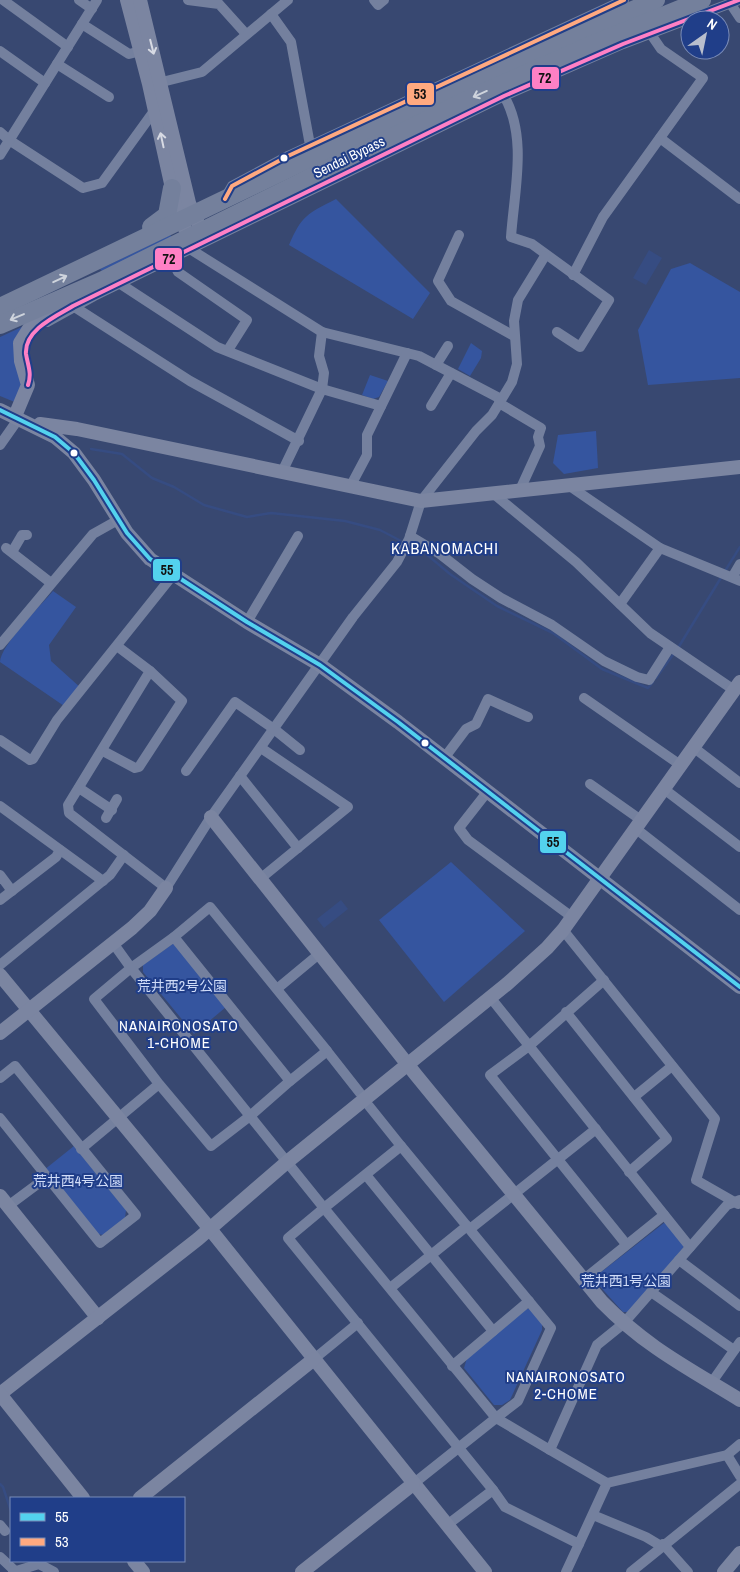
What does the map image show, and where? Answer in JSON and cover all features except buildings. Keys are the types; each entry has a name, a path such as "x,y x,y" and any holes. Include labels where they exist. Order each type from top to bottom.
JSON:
{"highway":[{"name":"Sendai Bypass","path":"0,307 92,265 127,245 503,66 656,0"},
{"name":"Sendai Bypass","path":"0,325 193,239 473,97 593,44 702,0"},
{"path":"127,245 167,215 172,188"},
{"path":"0,298 25,286 33,292"}],"street":[{"path":"3,0 68,47"},
{"path":"0,155 94,5 79,0"},
{"path":"127,0 141,51 155,83"},
{"path":"140,0 160,105 189,203 187,217"},
{"path":"188,0 219,4 246,34"},
{"path":"155,83 202,72 288,0"},
{"path":"374,0 378,5 384,0"},
{"path":"225,199 232,186 310,146 624,0"},
{"path":"0,445 21,419 31,373 26,349 30,338 43,325 73,306 171,258 193,239 504,96 650,33 734,2 740,18"},
{"path":"271,14 291,42 310,146"},
{"path":"82,24 129,54 141,51"},
{"path":"573,275 603,217 703,78 661,50 650,33"},
{"path":"0,51 45,84"},
{"path":"57,64 108,97"},
{"path":"504,96 514,114 518,149 511,236 532,244 545,256 608,300 580,347 557,332"},
{"path":"0,132 9,140 83,188 102,182 160,105"},
{"path":"160,105 172,188 187,217 193,239 322,332 407,353 436,365 500,401 540,428 538,437 540,446 519,492"},
{"path":"660,138 740,198"},
{"path":"459,235 438,281 451,301 514,336"},
{"path":"0,1033 30,1011 150,911 240,776 353,617 397,562 409,537 421,501 476,431 492,415 512,382 517,364 514,336 518,300 545,256"},
{"path":"171,258 178,272 247,320 228,350"},
{"path":"28,385 19,352 24,334 41,319 101,281"},
{"path":"119,283 217,347 322,389 381,406"},
{"path":"73,306 190,381 298,441"},
{"path":"282,472 322,389 324,373 319,356 322,332"},
{"path":"436,365 448,346"},
{"path":"350,487 367,454 368,435 407,353"},
{"path":"431,406 451,373"},
{"path":"0,410 55,437 74,453 94,480 118,520 144,554 247,622 320,665 445,758 740,987"},
{"path":"21,419 421,501 570,487 740,467"},
{"path":"570,487 660,548 730,575 740,564"},
{"path":"82,1497 0,1394 210,1229 287,1162 523,970 563,930 664,789 679,764 737,686 674,650 650,633 576,562 496,494"},
{"path":"0,645 93,534 118,520"},
{"path":"27,535 22,535 9,550 51,583"},
{"path":"247,622 298,536"},
{"path":"409,537 440,554 501,598 552,624 604,661 630,674 649,680 674,650"},
{"path":"620,604 660,548"},
{"path":"0,740 24,757 30,760 34,759 57,720 174,575"},
{"path":"103,750 135,768 139,767 182,701 150,671 116,646"},
{"path":"150,671 68,805 68,813 166,888"},
{"path":"584,698 679,764"},
{"path":"445,758 466,730 476,724 488,699 528,717"},
{"path":"186,771 235,702 300,750"},
{"path":"693,747 740,783"},
{"path":"260,879 348,807 261,748"},
{"path":"240,776 298,848"},
{"path":"590,784 740,910"},
{"path":"79,788 109,814 117,799"},
{"path":"664,789 740,847"},
{"path":"488,791 459,828 468,840 572,917"},
{"path":"0,806 103,881"},
{"path":"211,818 583,1280 623,1324 659,1352 740,1400"},
{"path":"0,900 56,857 60,850"},
{"path":"0,965 103,881 124,855"},
{"path":"0,875 12,891"},
{"path":"327,1051 250,1116 210,1146 159,1084 94,999 131,968 210,908 278,988 360,1093"},
{"path":"563,930 714,1119 696,1180 738,1202"},
{"path":"174,937 290,1081"},
{"path":"113,943 324,1208 496,1418 607,1483 727,1455 740,1444"},
{"path":"278,988 319,954"},
{"path":"0,976 210,1229 485,1572"},
{"path":"604,980 529,1046 490,1075 626,1244"},
{"path":"490,997 690,1247"},
{"path":"566,1012 668,1139 629,1172"},
{"path":"0,1078 15,1066 136,1215 100,1243 0,1118"},
{"path":"634,1097 672,1066"},
{"path":"81,1149 159,1084"},
{"path":"302,1572 518,1401 551,1328 369,1106"},
{"path":"394,1285 430,1254 514,1195 596,1129"},
{"path":"401,1146 288,1238 505,1507 579,1544"},
{"path":"366,1175 493,1331"},
{"path":"47,1177 4,1201 98,1318"},
{"path":"550,1450 597,1346 623,1324 727,1205 738,1202"},
{"path":"583,1280 664,1215"},
{"path":"679,1260 740,1306"},
{"path":"651,1292 737,1346 712,1382"},
{"path":"452,1366 529,1301"},
{"path":"141,1497 358,1323"},
{"path":"727,1455 740,1476"},
{"path":"566,1572 607,1483"},
{"path":"631,1572 662,1545 740,1484"},
{"path":"447,1525 493,1490"},
{"path":"593,1515 662,1545 688,1572"},
{"path":"724,1572 740,1554"},
{"path":"0,1558 14,1571 39,1564 54,1572"},
{"path":"135,1562 143,1572"}],"green space":[{"path":"336,199 430,293 413,319 289,245 306,216"},
{"path":"170,235 173,238 102,271 100,269"},
{"path":"690,263 740,292 740,378 648,385 638,330 671,269"},
{"path":"24,326 24,385 17,403 0,396 0,337"},
{"path":"471,343 482,351 481,358 470,376 458,369"},
{"path":"370,375 388,381 379,397 373,399 362,395"},
{"path":"596,431 598,468 564,474 553,463 558,435"},
{"path":"53,591 76,607 49,645 51,661 82,689 67,708 0,662 2,655 14,636"},
{"path":"451,862 525,931 444,1002 379,920"},
{"name":"荒井西2号公園","path":"174,943 226,1007 194,1034 143,972 143,965"},
{"name":"荒井西4号公園","path":"74,1146 126,1210 125,1218 103,1235 98,1234 44,1170"},
{"name":"荒井西1号公園","path":"664,1223 668,1224 684,1247 629,1312 623,1312 596,1282 596,1276"},
{"path":"526,1309 532,1309 542,1321 542,1330 510,1400 502,1405 494,1405 464,1368 467,1358"}],"shaded area":[{"path":"649,250 662,258 646,285 633,278"},
{"path":"341,900 348,909 324,928 317,919"}],"waterway":[{"path":"91,449 122,454 152,478 174,487 204,505 247,517 271,513 345,521 380,530 403,542"},
{"path":"408,545 425,553 450,574 497,606 553,633 602,669 648,688 653,682"},
{"path":"725,571 740,547"},
{"path":"678,648 722,576"},
{"path":"656,678 675,652"},
{"path":"0,1484 3,1487 10,1508"}],"transit line":[{"name":"53","path":"225,199 232,186 288,156 624,0"},
{"name":"72","path":"28,385 30,373 26,354 30,338 50,319 73,306 504,96 623,44 739,0"},
{"name":"55","path":"0,410 55,437 74,453 94,480 127,533 150,559 247,622 320,665 398,722 740,987"}],"district":[{"name":"KABANOMACHI","path":"445,548"},
{"name":"NANAIRONOSATO 1-CHOME","path":"179,1034"},
{"name":"NANAIRONOSATO 2-CHOME","path":"566,1386"}]}
